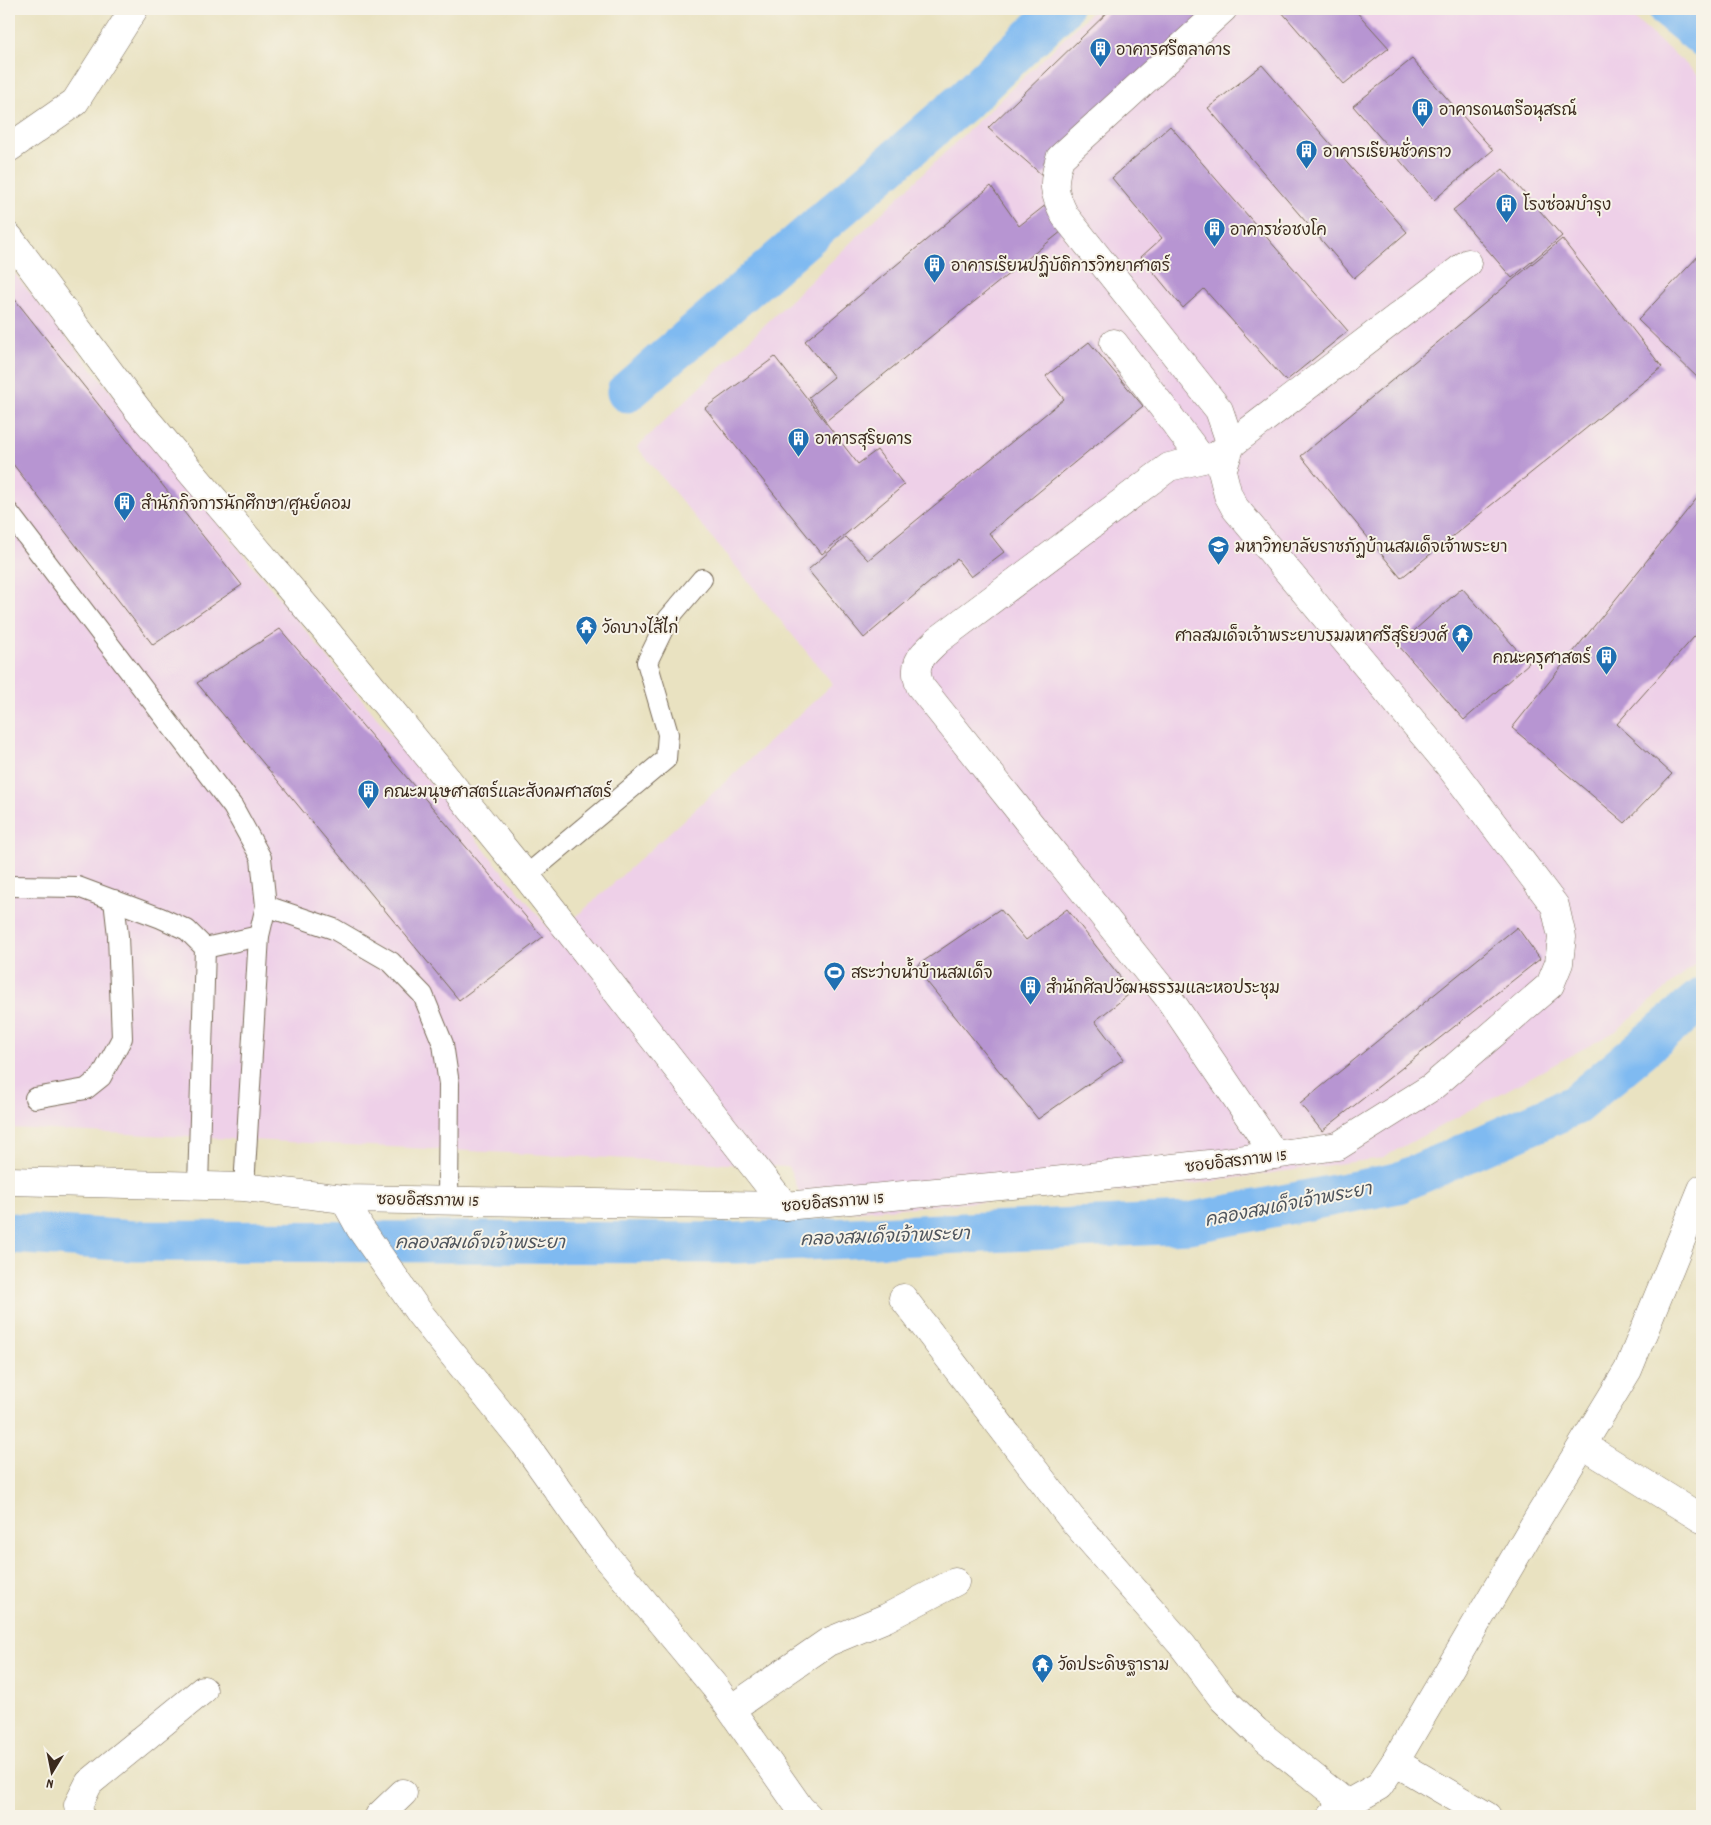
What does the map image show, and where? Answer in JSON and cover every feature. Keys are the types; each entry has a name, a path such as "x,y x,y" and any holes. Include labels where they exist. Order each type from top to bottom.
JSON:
{"street":[{"path":"9,148 74,102 134,9"},
{"path":"1223,9 1060,158 1054,179 1056,197 1065,216 1219,410 1231,445"},
{"path":"9,237 138,410 329,634 526,876 785,1206"},
{"path":"1275,1155 1168,997 920,686 916,676 918,660 938,640 1169,467 1216,456 1468,263"},
{"path":"1114,343 1202,459"},
{"name":"ซอยอิสรภาพ 15","path":"9,1181 244,1188 344,1199 448,1199 785,1206 1054,1181 1209,1164 1338,1146 1432,1087 1550,985 1559,963 1562,937 1555,906 1448,764 1235,508 1228,495 1222,471 1231,445"},
{"path":"344,1199 360,1228 420,1314 525,1444 596,1544 731,1708 800,1808 808,1816"},
{"path":"903,1298 1071,1518 1182,1646 1223,1699 1340,1810 1379,1786 1395,1762 1533,1526 1628,1370 1699,1202"},
{"path":"1583,1445 1702,1518"},
{"path":"731,1708 828,1642 886,1618 955,1582"},
{"path":"80,1816 78,1805 89,1783 203,1690"},
{"path":"1395,1762 1488,1816"},
{"path":"380,1816 403,1793"}],"lane":[{"path":"9,513 233,807 261,858 266,906 259,936 244,1188"},
{"path":"526,876 666,759 668,734 647,662 668,619 702,580"},
{"path":"9,886 78,887 187,930 205,948 198,1186"},
{"path":"35,1098 86,1089 100,1077 122,1038 118,936 114,900"},
{"path":"266,906 334,928 391,962 423,995 443,1044 449,1084 448,1199"},
{"path":"205,948 259,936"}],"shaded area":[{"name":"มหาวิทยาลัยราชภัฏบ้านสมเด็จเจ้าพระยา","path":"1095,9 1623,9 1702,78 1702,958 1616,1031 1382,1158 1161,1188 808,1215 789,1167 9,1128 9,267 555,936 833,684 637,447"}],"building":[{"name":"อาคารศรีตลาคาร","path":"1111,9 1211,9 1042,175 988,128"},
{"path":"1283,9 1354,9 1389,48 1344,84 1281,11"},
{"name":"อาคารดนตรีอนุสรณ์","path":"1412,59 1493,150 1434,200 1353,106"},
{"name":"อาคารเรียนชั่วคราว","path":"1262,65 1407,232 1354,278 1208,108"},
{"name":"อาคารช่อชงโค","path":"1170,126 1348,331 1286,381 1204,289 1183,308 1141,257 1162,238 1112,178"},
{"name":"โรงซ่อมบำรุง","path":"1503,169 1562,236 1512,278 1453,210"},
{"name":"อาคารเรียนปฏิบัติการวิทยาศาตร์","path":"991,186 1019,226 1047,204 1067,227 826,421 809,397 834,377 805,341"},
{"path":"1562,239 1662,367 1401,578 1301,456"},
{"path":"1702,252 1702,382 1638,320"},
{"name":"สำนักกิจการนักศึกษา/ศูนย์คอม","path":"9,292 242,585 153,645 9,459"},
{"path":"1089,342 1143,406 989,533 1004,552 971,577 957,559 864,638 808,570 846,537 868,560 1064,399 1046,376"},
{"name":"อาคารสุริยคาร","path":"775,357 858,464 877,450 904,485 822,554 705,408"},
{"name":"คณะครุศาสตร์","path":"1702,492 1702,628 1617,724 1672,774 1625,823 1512,728"},
{"name":"ศาลสมเด็จเจ้าพระยาบรมมหาศรีสุริยวงศ์","path":"1462,588 1529,663 1464,720 1398,645"},
{"name":"คณะมนุษศาสตร์และสังคมศาสตร์","path":"280,629 543,937 459,1000 197,683"},
{"name":"สำนักศิลปวัฒนธรรมและหอประชุม","path":"1000,909 1026,940 1067,909 1132,992 1095,1021 1124,1059 1038,1119 915,967"},
{"path":"1517,927 1540,959 1322,1131 1300,1104"}],"waterway":[{"path":"627,392 966,99 1061,9"},
{"path":"1669,9 1702,36"},
{"name":"คลองสมเด็จเจ้าพระยา","path":"9,1233 135,1241 737,1243 1189,1223 1398,1183 1575,1105 1702,998"}],"place":[{"name":"อาคารศรีตลาคาร","path":"1100,68"},
{"name":"อาคารดนตรีอนุสรณ์","path":"1423,128"},
{"name":"อาคารเรียนชั่วคราว","path":"1307,170"},
{"name":"โรงซ่อมบำรุง","path":"1507,223"},
{"name":"อาคารช่อชงโค","path":"1214,248"},
{"name":"อาคารเรียนปฏิบัติการวิทยาศาตร์","path":"935,284"},
{"name":"อาคารสุริยคาร","path":"799,457"},
{"name":"สำนักกิจการนักศึกษา/ศูนย์คอม","path":"125,522"},
{"name":"มหาวิทยาลัยราชภัฏบ้านสมเด็จเจ้าพระยา","path":"1219,565"},
{"name":"วัดบางไส้ไก่","path":"586,646"},
{"name":"ศาลสมเด็จเจ้าพระยาบรมมหาศรีสุริยวงศ์","path":"1463,654"},
{"name":"คณะครุศาสตร์","path":"1607,676"},
{"name":"คณะมนุษศาสตร์และสังคมศาสตร์","path":"368,810"},
{"name":"สระว่ายน้ำบ้านสมเด็จ","path":"835,991"},
{"name":"สำนักศิลปวัฒนธรรมและหอประชุม","path":"1030,1006"},
{"name":"วัดประดิษฐาราม","path":"1042,1683"}]}
